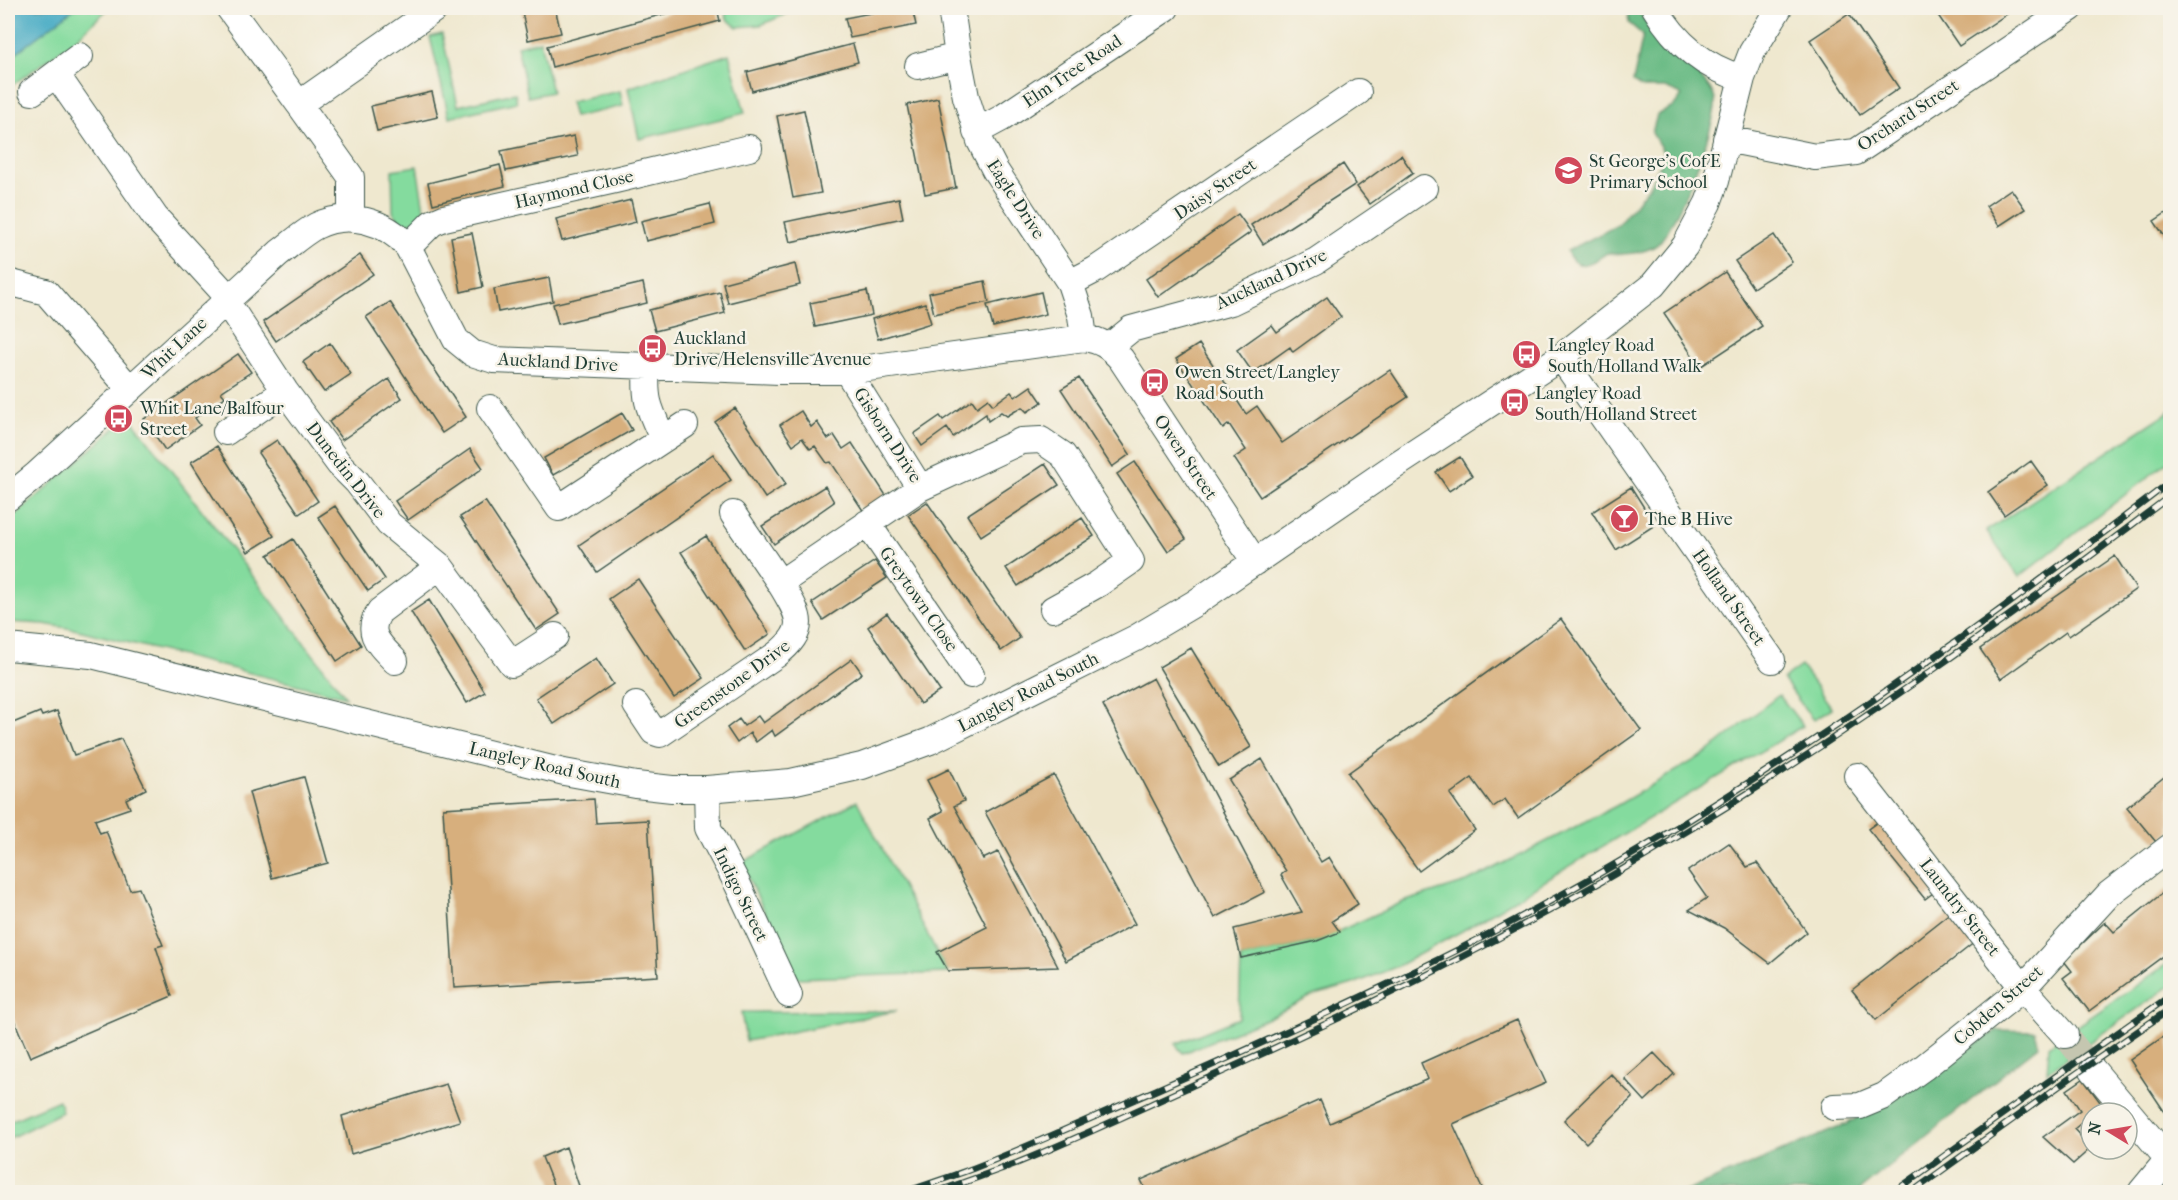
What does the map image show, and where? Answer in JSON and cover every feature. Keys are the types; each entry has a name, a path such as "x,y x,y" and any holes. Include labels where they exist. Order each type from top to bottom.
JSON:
{"street":[{"path":"229,8 351,177 351,218"},
{"path":"299,104 436,8"},
{"name":"Eagle Drive","path":"951,8 966,97 976,132 995,170 1070,283 1081,316 1084,338"},
{"name":"Elm Tree Road","path":"976,132 1002,118 1166,8"},
{"path":"1655,8 1667,29 1697,57 1730,75 1742,78"},
{"name":"Langley Road South","path":"8,647 91,655 600,780 672,789 707,789 755,786 827,775 862,766 930,741 1136,638 1195,603 1399,463 1561,357 1653,285 1685,246 1708,203 1716,181 1742,78 1764,29 1779,8"},
{"name":"Orchard Street","path":"1726,139 1815,158 1856,152 2071,8"},
{"path":"32,92 80,56"},
{"path":"918,66 958,56"},
{"name":"Dunedin Drive","path":"56,74 155,217 227,299 285,391 339,464 357,482 389,524 440,566 512,664 555,636"},
{"name":"Daisy Street","path":"1070,283 1095,270 1358,92"},
{"name":"Haymond Close","path":"408,247 432,224 444,218 749,147"},
{"name":"Auckland Drive","path":"1109,347 1131,329 1231,302 1316,261 1424,188"},
{"name":"Whit Lane","path":"8,498 36,475 227,299 304,233 328,221 351,218"},
{"name":"Auckland Drive","path":"351,218 378,224 394,233 408,247 456,340 472,353 494,360 779,371 847,371 1084,338"},
{"path":"8,282 46,292 130,389"},
{"path":"1084,338 1097,340 1109,347"},
{"name":"Owen Street","path":"1109,347 1121,359 1256,562"},
{"name":"Holland Street","path":"1561,357 1772,660"},
{"path":"647,366 647,403 663,439"},
{"name":"Gisborn Drive","path":"847,371 920,488 1021,441 1041,440 1063,455 1131,561 1098,584 1053,609"},
{"path":"226,432 285,391"},
{"path":"490,408 559,508 685,425"},
{"path":"733,514 780,583 920,488"},
{"name":"Greytown Close","path":"867,523 971,675"},
{"path":"395,661 376,641 374,619 380,611 440,566"},
{"name":"Greenstone Drive","path":"636,705 654,732 660,734 736,684 791,644 796,636 797,612 780,583"},
{"name":"Laundry Street","path":"1857,777 2023,988 2065,1035"},
{"name":"Indigo Street","path":"707,789 708,828 737,883 789,995"},
{"name":"Cobden Street","path":"1834,1107 1860,1106 1884,1096 2023,988 2109,894 2170,847"},
{"path":"2093,1070 2169,1158 2141,1192"}],"green space":[{"path":"75,8 109,8 70,44 8,88 8,59"},
{"path":"724,8 800,8 761,25 737,27 727,19"},
{"path":"1627,8 1636,8 1666,48 1708,85 1715,100 1714,112 1703,152 1693,177 1673,222 1663,238 1655,246 1644,251 1625,254 1607,253 1590,263 1580,264 1571,258 1567,251 1618,225 1648,188 1665,155 1652,133 1657,115 1673,107 1682,95 1665,88 1642,88 1633,82 1643,35 1629,23"},
{"path":"442,34 458,106 515,93 517,102 449,117 430,37"},
{"path":"540,41 552,92 528,97 517,46"},
{"path":"729,54 745,113 639,139 628,88"},
{"path":"620,91 623,106 574,117 570,102"},
{"path":"417,166 425,215 416,222 402,223 393,212 392,170"},
{"path":"2170,411 2170,460 2019,577 1986,531"},
{"path":"129,416 346,697 78,630 44,624 8,622 8,522"},
{"path":"1801,666 1832,708 1813,720 1783,679"},
{"path":"1779,695 1803,726 1462,931 1396,967 1353,984 1312,996 1266,1019 1183,1053 1175,1044 1239,1018 1241,958 1317,941 1403,902 1467,882 1616,806 1705,754"},
{"path":"857,801 948,973 797,978 741,863"},
{"path":"2170,962 2170,986 2047,1072 2049,1046"},
{"path":"896,1011 746,1041 741,1012"},
{"path":"1997,1030 2035,1031 2039,1045 1857,1192 1684,1192 1847,1124"},
{"path":"59,1100 62,1112 8,1139 8,1122"}],"water":[{"path":"8,8 75,8 8,59"}],"building":[{"path":"521,8 555,8 561,33 528,40"},
{"path":"686,8 717,8 720,21 552,67 547,46"},
{"path":"896,8 912,8 916,25 850,38 845,18"},
{"path":"1933,8 2016,8 1959,46"},
{"path":"1849,14 1899,88 1860,115 1810,40"},
{"path":"853,44 858,62 752,91 747,72"},
{"path":"432,92 438,117 377,131 371,106"},
{"path":"938,98 956,188 925,194 907,105"},
{"path":"804,110 821,193 793,198 777,116"},
{"path":"574,136 578,156 506,171 501,151"},
{"path":"1401,155 1413,173 1370,204 1357,187"},
{"path":"1343,164 1356,184 1263,244 1251,225"},
{"path":"500,165 505,186 433,204 428,183"},
{"path":"2011,189 2025,209 1999,226 1986,206"},
{"path":"899,198 903,218 790,242 785,222"},
{"path":"631,200 636,222 562,241 556,219"},
{"path":"710,204 715,224 646,241 641,221"},
{"path":"2166,213 2170,220 2169,243 2154,221"},
{"path":"1238,214 1251,232 1158,297 1146,279"},
{"path":"472,233 483,287 461,292 451,237"},
{"path":"1774,235 1792,262 1753,288 1735,261"},
{"path":"360,255 373,274 276,341 263,322"},
{"path":"795,264 800,285 728,303 723,283"},
{"path":"1725,272 1762,326 1700,367 1664,313"},
{"path":"549,278 553,301 498,312 494,289"},
{"path":"985,281 989,302 934,314 929,293"},
{"path":"643,283 647,303 558,324 553,304"},
{"path":"867,291 872,315 815,327 810,303"},
{"path":"720,292 725,313 655,331 649,310"},
{"path":"1041,292 1046,314 993,327 987,305"},
{"path":"1327,297 1341,317 1293,352 1290,347 1253,373 1237,350 1272,325 1277,332"},
{"path":"390,302 466,417 442,433 366,317"},
{"path":"925,303 931,323 878,339 872,319"},
{"path":"330,343 351,374 324,392 303,362"},
{"path":"1199,344 1246,414 1257,406 1282,443 1390,370 1408,397 1260,497 1234,458 1246,450 1229,424 1223,429 1176,359"},
{"path":"238,354 251,372 221,392 225,397 195,418 200,425 165,450 144,419"},
{"path":"1079,378 1130,454 1112,467 1061,389"},
{"path":"389,379 402,398 342,440 329,422"},
{"path":"1031,386 1042,402 1027,412 1022,407 1007,416 1001,412 988,421 986,414 953,437 947,428 922,446 914,434 940,416 943,420 972,400 977,407 988,399 993,405 1011,392 1015,397"},
{"path":"735,408 786,484 765,498 715,422"},
{"path":"801,411 811,427 817,422 828,439 834,435 843,449 852,443 887,497 864,512 831,462 827,463 815,446 810,449 802,438 793,445 780,425"},
{"path":"622,413 632,430 553,475 544,458"},
{"path":"277,440 318,501 299,514 258,453"},
{"path":"217,446 274,536 248,552 191,462"},
{"path":"470,449 483,468 408,520 395,501"},
{"path":"713,454 731,480 597,572 579,545"},
{"path":"1460,457 1472,476 1449,491 1436,472"},
{"path":"2031,461 2048,485 2004,515 1988,492"},
{"path":"1135,462 1186,539 1168,551 1117,474"},
{"path":"1045,464 1059,485 981,536 967,515"},
{"path":"825,486 834,502 774,544 762,526"},
{"name":"The B Hive","path":"1631,487 1655,525 1616,550 1592,512"},
{"path":"485,501 560,614 536,630 460,517"},
{"path":"927,502 1020,638 1001,651 908,515"},
{"path":"335,506 385,579 368,591 318,517"},
{"path":"1082,518 1094,536 1018,586 1006,568"},
{"path":"706,536 770,634 745,651 681,552"},
{"path":"293,539 361,645 337,661 268,555"},
{"path":"2115,556 2136,589 2069,636 2066,632 2001,679 1980,649"},
{"path":"875,561 887,578 823,620 812,603"},
{"path":"638,579 704,678 674,698 609,599"},
{"path":"429,600 485,692 467,703 411,612"},
{"path":"887,613 940,691 920,704 868,627"},
{"path":"1561,619 1641,730 1518,818 1505,799 1493,807 1472,778 1450,794 1475,830 1419,871 1348,773"},
{"path":"1191,648 1251,747 1219,767 1159,667"},
{"path":"596,658 613,684 554,724 536,698"},
{"path":"852,659 862,673 775,736 772,730 756,742 750,733 737,743 727,728 739,719 744,726 758,716 763,723"},
{"path":"1153,678 1265,892 1215,918 1103,705"},
{"path":"57,711 74,755 121,739 146,789 126,799 130,808 95,820 100,833 106,831 130,890 139,888 163,945 156,947 172,996 30,1057 8,1006 8,725 40,712 42,716"},
{"path":"1262,759 1321,862 1329,857 1358,904 1332,921 1340,932 1317,941 1241,958 1234,929 1302,912 1281,875 1286,871 1229,780"},
{"path":"949,769 964,801 954,806 983,859 998,852 1058,967 948,971 937,952 987,927 930,818 943,811 927,780"},
{"path":"2169,773 2170,831 2156,842 2127,807"},
{"path":"1054,775 1135,924 1066,961 985,812"},
{"path":"304,777 328,863 272,878 249,792"},
{"path":"594,799 596,823 648,820 658,976 454,988 443,808"},
{"path":"1879,821 1937,890 1925,899 1868,829"},
{"path":"1729,843 1747,867 1757,863 1807,932 1770,963 1724,928 1689,910 1707,898 1688,871"},
{"path":"2170,887 2170,951 2089,1011 2063,978 2072,971 2064,961 2105,922 2114,932"},
{"path":"1951,912 1975,942 1876,1020 1852,990"},
{"path":"1517,1020 1546,1083 1453,1124 1484,1192 1147,1192 1141,1180 1320,1100 1330,1123 1428,1079 1421,1063"},
{"path":"2170,1032 2170,1120 2130,1060"},
{"path":"1654,1053 1674,1074 1645,1101 1625,1079"},
{"path":"1611,1074 1633,1097 1586,1143 1564,1120"},
{"path":"2083,1079 2099,1101 2079,1101 2079,1108 2067,1090"},
{"path":"446,1084 460,1121 351,1154 342,1116"},
{"path":"2079,1111 2079,1125 2074,1129 2079,1135 2079,1159 2073,1164 2043,1137"},
{"path":"566,1147 581,1192 556,1192 542,1157"}],"tunnel":[{"path":"2065,1035 2093,1070"}],"railway":[{"path":"905,1192 1020,1149 1279,1035 1441,958 1572,889 1661,837 1836,725 2005,606 2170,482"},
{"path":"936,1192 1039,1154 1255,1057 1439,969 1618,872 1741,798 1866,716 2050,586 2170,496"},
{"path":"1894,1192 2170,996"},
{"path":"1912,1192 2170,1009"}],"place":[{"name":"St George's CofE Primary School","path":"1568,171"},
{"name":"Auckland Drive/Helensville Avenue","path":"653,348"},
{"name":"Langley Road South/Holland Walk","path":"1527,355"},
{"name":"Owen Street/Langley Road South","path":"1154,382"},
{"name":"Langley Road South/Holland Street","path":"1514,403"},
{"name":"Whit Lane/Balfour Street","path":"119,418"},
{"name":"The B Hive","path":"1624,519"}]}
